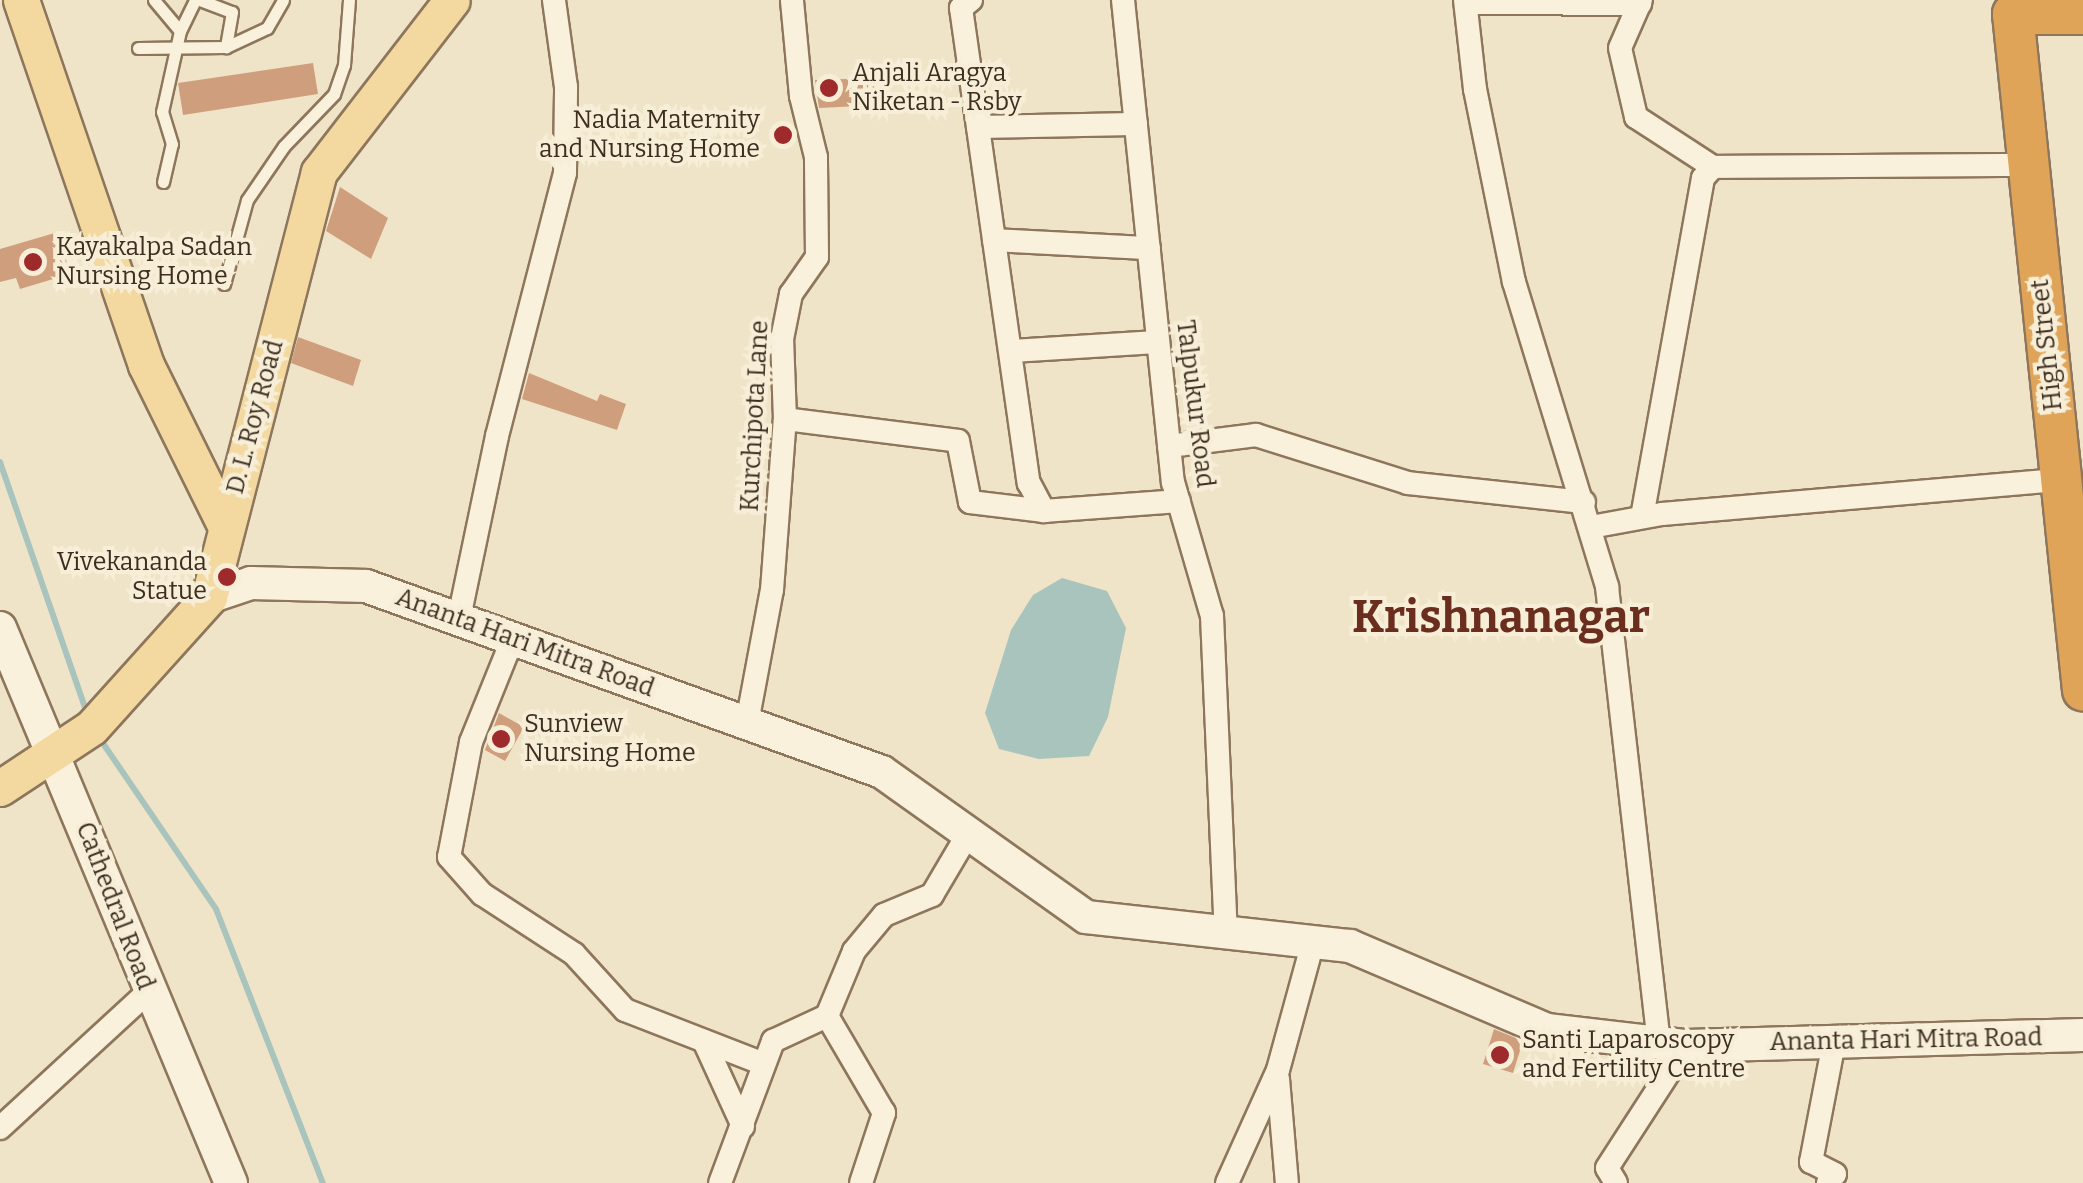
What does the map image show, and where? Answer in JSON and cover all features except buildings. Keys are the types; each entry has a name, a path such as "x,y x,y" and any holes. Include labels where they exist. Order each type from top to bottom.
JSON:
{"highway":[{"path":"2012,7 2083,14"},
{"name":"High Street","path":"2012,7 2083,690"}],"main road":[{"path":"20,0 146,366 226,527"},
{"name":"D. L. Roy Road","path":"0,788 92,727 143,677 209,596 332,124 452,0"},
{"name":"Ananta Hari Mitra Road","path":"209,596 251,583 366,586 882,772 1086,917 1350,946 1547,1030 1672,1044 2083,1036"},
{"name":"Cathedral Road","path":"0,628 54,750 148,992 230,1183"}],"street":[{"path":"460,618 497,436 565,173 566,87 554,0"},
{"name":"Kurchipota Lane","path":"748,723 772,590 785,420 782,340 791,294 817,257 816,157 801,96 792,0"},
{"path":"971,0 961,8 994,240 1030,483 1044,510"},
{"name":"Talpukur Road","path":"1123,0 1170,446 1179,501 1212,616 1226,932"},
{"path":"1616,1183 1607,1168 1672,1044 1607,587 1514,282 1475,89 1466,2 1640,2 1620,48 1636,117 1713,166 2028,165"},
{"path":"978,127 1136,124"},
{"path":"1642,518 1703,178 1713,166"},
{"path":"994,240 1149,248"},
{"path":"1011,351 1158,342"},
{"path":"785,420 958,441 970,502 1044,510 1179,501"},
{"path":"1170,446 1256,435 1408,483 1584,502"},
{"path":"1591,527 1642,518 2061,480"},
{"path":"512,638 471,742 448,857 482,894 574,954 625,1010 764,1064"},
{"path":"720,1183 774,1041 827,1016 854,952 884,915 932,895 968,834"},
{"path":"1226,1183 1278,1070 1313,942"},
{"path":"0,1128 148,992"},
{"path":"827,1016 884,1114 861,1183"},
{"path":"704,1041 743,1126"},
{"path":"1828,1183 1835,1174 1811,1162 1834,1042"},
{"path":"1278,1070 1280,1152 1287,1183"}],"lane":[{"path":"154,0 180,31"},
{"path":"163,182 172,144 162,112 180,31 197,0 232,12 226,47"},
{"path":"138,48 226,47 267,28 283,0"},
{"path":"224,284 247,200 284,146 332,124 344,65 349,0"}],"water":[{"path":"1062,578 1107,591 1126,628 1108,717 1089,756 1039,759 999,749 985,713 1011,630 1033,595"}],"waterway":[{"path":"0,462 88,716"},
{"path":"98,736 216,909 323,1183"}],"place":[{"name":"Anjali Aragya Niketan - Rsby","path":"829,88"},
{"name":"Nadia Maternity and Nursing Home","path":"783,135"},
{"name":"Kayakalpa Sadan Nursing Home","path":"33,262"},
{"name":"Vivekananda Statue","path":"227,577"},
{"name":"Sunview Nursing Home","path":"501,739"},
{"name":"Santi Laparoscopy and Fertility Centre","path":"1500,1055"}],"district":[{"name":"Krishnanagar","path":"1501,618"}]}
